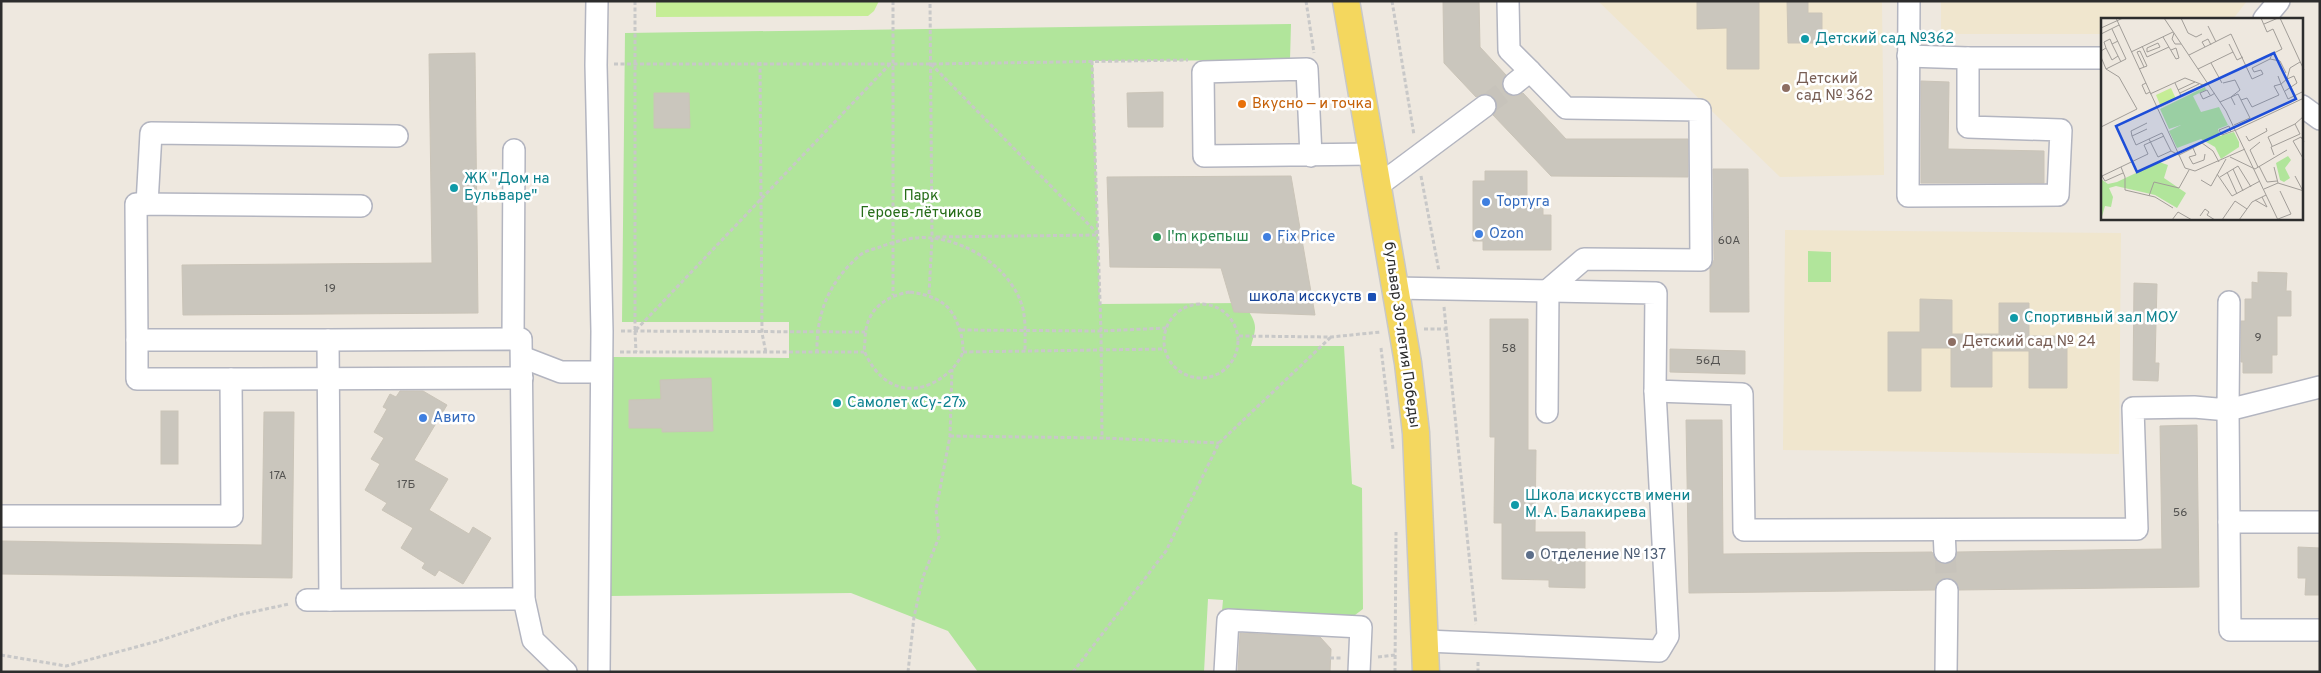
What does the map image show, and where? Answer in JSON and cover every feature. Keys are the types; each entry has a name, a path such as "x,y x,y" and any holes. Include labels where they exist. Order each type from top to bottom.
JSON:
{"main road":[{"name":"бульвар 30-летия Победы","path":"1346,1 1374,154 1408,362 1416,433 1426,672"}],"street":[{"path":"597,1 596,65 602,351 598,672"},
{"path":"1508,1 1509,50 1522,77 1566,108 1700,110 1701,260 1584,259 1548,290 1547,412"},
{"path":"1909,1 1908,196 2058,196 2061,130 1968,127 1968,58"},
{"path":"2265,18 2279,1"},
{"path":"1908,56 2101,58"},
{"path":"1311,156 1307,69 1203,72 1204,156 1311,156 1374,154"},
{"path":"1379,185 1485,106"},
{"path":"2304,107 2320,119"},
{"path":"147,204 151,133 397,136"},
{"path":"514,150 518,348 522,378 524,599 533,640 566,672"},
{"path":"361,206 136,204 137,379 522,378"},
{"path":"1396,288 1656,293 1655,391 1668,636 1659,651 1426,641"},
{"path":"2229,302 2230,630 2320,630"},
{"path":"137,340 328,340 518,348 561,372 602,351"},
{"path":"328,340 330,600"},
{"path":"1,516 232,516 231,379"},
{"path":"1655,391 1742,394 1744,530 2136,529 2133,408 2194,407 2228,410 2320,387"},
{"path":"2229,522 2320,522"},
{"path":"1944,530 1945,552"},
{"path":"1946,672 1947,590"},
{"path":"307,600 524,599"},
{"path":"1225,672 1228,620 1361,628 1359,672"}],"path":[{"path":"635,1 636,352"},
{"path":"893,1 891,63 893,295"},
{"path":"929,294 932,238 930,1"},
{"path":"596,65 636,62 931,64 1191,60"},
{"path":"1092,61 1101,331 1102,438"},
{"path":"760,62 763,199 762,333 766,353"},
{"path":"602,351 635,331 891,63"},
{"path":"931,64 1098,235"},
{"path":"817,353 816,331 830,289 860,254 894,241 932,238 1098,235"},
{"path":"932,238 972,249 996,267 1013,289 1022,308 1026,331 1025,351"},
{"path":"910,292 929,294 940,300 952,312 961,330 963,352 952,369 936,384 918,389 894,385 877,374 864,352 865,332 870,317 878,306 893,295 910,292"},
{"path":"1194,304 1218,307 1232,319 1239,336 1238,352 1223,372 1196,378 1174,366 1164,349 1166,328 1176,313 1194,304"},
{"path":"961,330 1101,331 1166,328"},
{"path":"1446,329 1464,483 1478,643 1478,672"},
{"path":"635,331 865,332"},
{"path":"1239,336 1331,337 1380,332 1394,456"},
{"path":"1073,672 1166,551 1219,443 1331,337"},
{"path":"963,352 1164,349"},
{"path":"602,351 864,352"},
{"path":"908,672 914,617 923,577 939,537 936,510 950,436 952,369"},
{"path":"950,436 1102,438 1219,443"},
{"path":"1395,672 1397,522"},
{"path":"1,655 66,666 158,641 238,615 307,600"}],"shaded area":[{"name":"Детский сад № 362","path":"1598,1 1882,1 1884,175 1780,177"},
{"path":"1941,1 2247,1 2234,18 2101,18 2101,34 1941,34"},
{"name":"Детский сад № 24","path":"1785,230 2121,233 2119,454 1783,450"}],"green space":[{"path":"656,1 879,1 874,11 868,16 656,17"},
{"name":"Парк Героев-лётчиков","path":"1291,24 1290,60 1093,61 1100,304 1244,303 1255,324 1255,333 1251,346 1344,346 1352,484 1362,488 1363,609 1355,615 1344,618 1222,611 1223,600 1208,599 1204,672 978,672 948,631 851,593 611,596 611,357 789,358 789,322 622,322 625,33"},
{"path":"1808,251 1831,252 1831,282 1808,282"}],"building":[{"path":"1443,1 1479,1 1480,47 1506,75 1502,85 1504,91 1509,95 1515,96 1523,93 1566,139 1688,139 1688,177 1551,176 1493,115 1497,105 1495,98 1484,94 1476,97 1444,63"},
{"name":"Детский сад №362","path":"1697,1 1759,1 1759,69 1727,69 1727,28 1697,29"},
{"path":"1787,1 1808,1 1808,13 1822,13 1822,43 1788,43"},
{"path":"475,53 478,313 183,315 182,265 432,263 429,54"},
{"path":"1921,81 1949,82 1948,149 2044,151 2044,183 1921,183"},
{"path":"1163,92 1163,127 1128,127 1127,93"},
{"path":"654,93 689,93 690,128 654,128"},
{"path":"1713,169 1748,169 1749,312 1710,312 1710,268 1714,260"},
{"path":"1485,171 1527,171 1527,200 1543,200 1543,215 1551,215 1551,250 1483,250 1483,241 1473,241 1473,181 1485,181"},
{"path":"1291,176 1315,315 1234,312 1221,268 1110,267 1107,177"},
{"path":"2258,272 2287,273 2286,291 2291,291 2291,316 2277,316 2277,355 2272,355 2272,373 2243,373 2243,362 2241,362 2241,321 2245,321 2245,299 2252,299 2252,282 2258,283"},
{"path":"2134,283 2157,284 2155,363 2159,363 2158,381 2133,380"},
{"path":"1920,299 1952,300 1952,334 1999,334 1999,303 2029,303 2029,336 2067,336 2067,388 2029,388 2029,351 1992,351 1992,387 1951,387 1951,348 1921,348 1921,391 1888,391 1888,332 1920,332"},
{"name":"Школа искусств имени М. А. Балакирева","path":"1490,319 1528,319 1528,450 1536,450 1535,532 1585,532 1585,588 1549,587 1549,580 1502,579 1502,523 1494,523 1495,437 1490,437"},
{"path":"1670,349 1745,351 1745,374 1670,372"},
{"path":"711,378 713,431 662,432 662,428 629,428 629,400 661,399 660,380"},
{"path":"400,391 423,391 447,405 414,460 448,479 429,510 469,534 473,527 491,538 463,584 439,570 435,576 422,568 425,563 401,548 413,528 382,510 387,503 365,490 380,464 371,459 384,438 374,432 387,409 383,407 390,394 396,397"},
{"path":"161,411 178,411 178,464 161,464"},
{"path":"264,412 294,412 292,578 1,574 1,541 262,545"},
{"path":"1686,420 1722,420 1723,554 1932,552 1935,559 1945,564 1952,562 1957,552 2162,549 2160,426 2197,425 2199,587 1959,590 1954,580 1947,578 1937,583 1935,590 1689,593"},
{"path":"2298,547 2320,548 2320,595 2305,595 2306,578 2298,578"},
{"path":"1240,633 1320,637 1331,649 1330,672 1238,672"}],"tunnel":[{"path":"1485,106 1514,84"},
{"path":"1945,552 1947,590"}],"place":[{"name":"Детский сад №362","path":"1805,39"},
{"name":"Детский сад № 362","path":"1786,88"},
{"name":"Вкусно — и точка","path":"1242,104"},
{"name":"ЖК \"Дом на Бульваре\"","path":"454,188"},
{"name":"Тортуга","path":"1486,202"},
{"name":"Ozon","path":"1479,234"},
{"name":"I'm крепыш","path":"1157,237"},
{"name":"Fix Price","path":"1267,237"},
{"name":"школа исскуств","path":"1372,297"},
{"name":"Спортивный зал МОУ","path":"2014,318"},
{"name":"Детский сад № 24","path":"1952,342"},
{"name":"Самолет «Су-27»","path":"837,403"},
{"name":"Авито","path":"423,418"},
{"name":"Школа искусств имени М. А. Балакирева","path":"1515,505"},
{"name":"Отделение № 137","path":"1530,555"}]}
